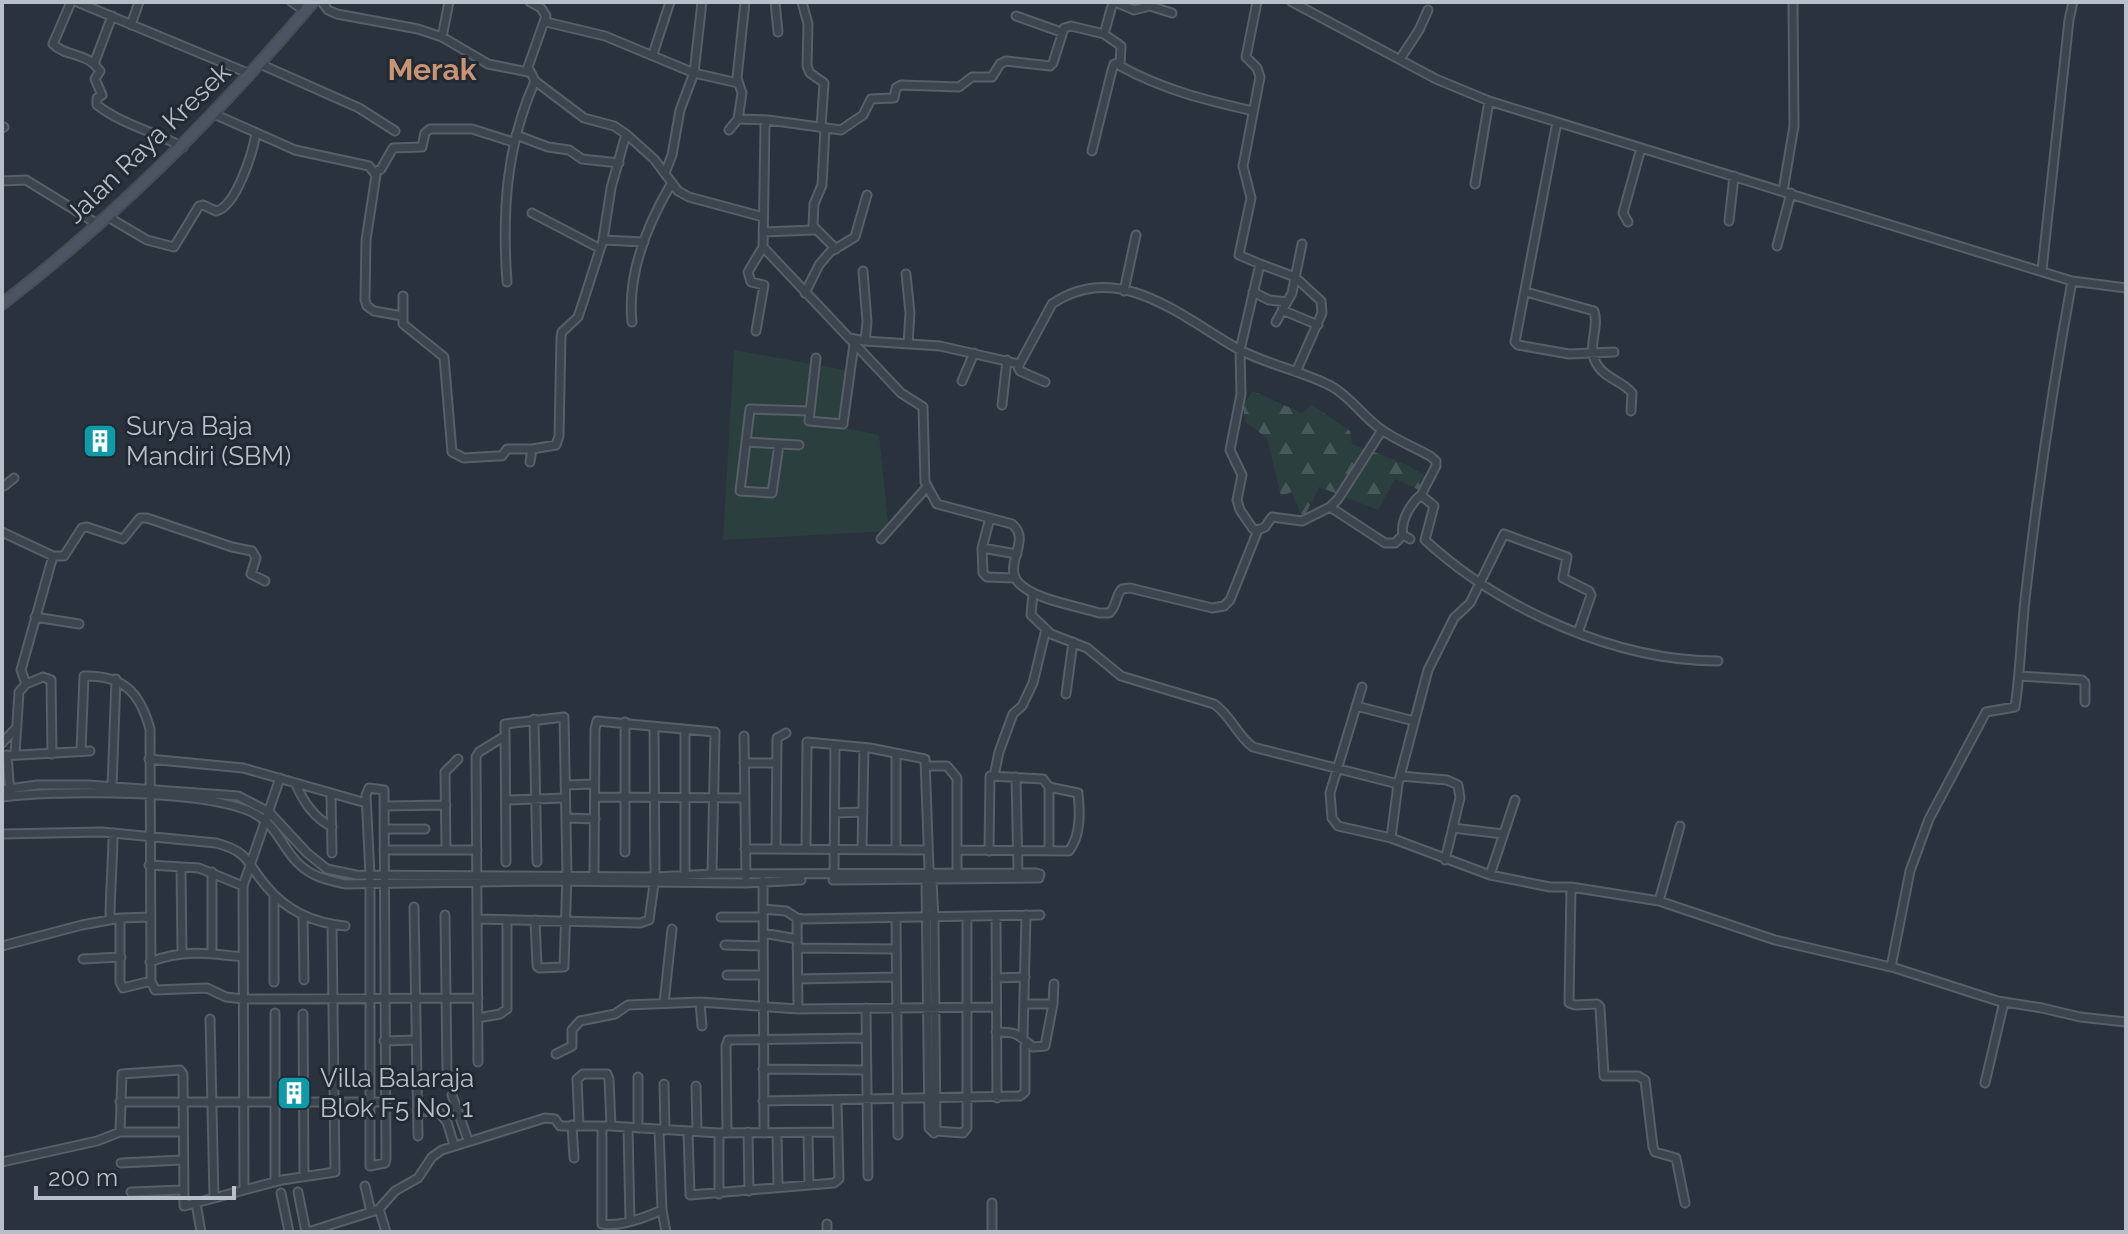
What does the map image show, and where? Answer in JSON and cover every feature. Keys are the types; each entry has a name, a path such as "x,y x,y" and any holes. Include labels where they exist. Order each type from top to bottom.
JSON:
{"main road":[{"name":"Jalan Raya Kresek","path":"2,304 99,225 183,147 309,6"}],"street":[{"path":"183,147 159,134 129,124 97,105 97,98 102,95 95,79 100,71 77,54 57,49 53,44 74,2 250,74"},
{"path":"102,13 106,2"},
{"path":"131,25 139,2"},
{"path":"292,2 309,6"},
{"path":"322,2 328,10 337,14 418,29 442,37 488,64 528,72 535,81 584,118 614,126 626,134 665,173 671,184 689,197 763,217"},
{"path":"442,37 449,2"},
{"path":"528,72 546,22 541,8 530,2"},
{"path":"653,54 670,2"},
{"path":"665,173 672,155 680,110 694,73 702,2"},
{"path":"729,130 738,119 742,93 738,83 745,2"},
{"path":"775,2 778,32"},
{"path":"802,2 808,24 807,66 810,73 824,83 822,185 814,204 814,230"},
{"path":"1104,34 1114,2 1134,10 1150,6 1172,13"},
{"path":"1257,2 1246,57 1259,72 1243,166 1251,198 1239,255 1295,277 1321,301 1322,313 1318,325 1296,372"},
{"path":"1292,2 1436,79 1489,101 2072,281 2126,288"},
{"path":"1777,246 1794,126 1793,2"},
{"path":"2042,270 2073,2"},
{"path":"1400,59 1428,10"},
{"path":"94,64 112,16"},
{"path":"1016,16 1061,32"},
{"path":"546,22 605,36 694,73 738,83"},
{"path":"738,119 844,129 863,115 871,99 894,98 896,88 901,85 959,87 972,77 992,77 1000,64 1006,61 1050,66 1061,32 1071,26 1104,34 1121,46 1120,66 1152,84 1190,97 1253,111"},
{"path":"1092,151 1114,64 1119,62"},
{"path":"260,64 359,108 395,131"},
{"path":"507,282 505,192 514,138 535,81"},
{"path":"1475,184 1489,101"},
{"path":"214,114 295,150 369,166 375,172"},
{"path":"756,331 764,285 751,282 748,272 763,247 765,126 768,120"},
{"path":"1557,122 1515,339 1518,345 1569,354 1614,352"},
{"path":"375,172 381,169 393,148 422,147 425,133 430,129 472,129 569,150 582,159 619,163"},
{"path":"108,217 147,240 174,247 199,206 216,211 225,207 248,167 256,133"},
{"path":"403,296 402,316 406,328 444,357 452,452 464,458 502,456 507,449 552,446 558,441 562,332 578,317 601,244 611,188 626,134"},
{"path":"1628,222 1623,213 1641,148"},
{"path":"375,172 366,240 365,300 374,311 402,316"},
{"path":"1729,221 1734,176"},
{"path":"2,181 26,180 99,225"},
{"path":"632,322 631,291 644,242 671,184"},
{"path":"805,293 819,265 855,237 867,195"},
{"path":"532,213 601,244 644,242"},
{"path":"763,232 814,230 826,237 836,249"},
{"path":"1124,291 1136,235"},
{"path":"1276,322 1292,293 1302,244"},
{"path":"763,247 901,393 923,407 926,488 937,504 1012,524 1020,536 1013,571 1015,578 1033,593 1099,613 1114,610 1119,592 1130,588 1212,608 1224,606 1230,600 1258,530"},
{"path":"1260,264 1240,350 1241,394 1230,450 1242,475 1237,500 1253,529 1265,527 1272,517 1302,521 1330,507 1382,430"},
{"path":"863,271 867,322 865,341"},
{"path":"906,274 910,313 908,344"},
{"path":"1891,967 1910,871 1929,819 1986,712 2015,707 2026,588 2052,388 2072,281"},
{"path":"1045,382 1020,371 1019,364 1052,304 1087,288 1124,291 1157,299 1240,350 1332,386 1354,402 1382,430 1436,461 1421,495 1410,507 1401,528 1406,537 1395,543 1385,543 1330,507"},
{"path":"1253,292 1269,300 1276,299 1318,325"},
{"path":"1526,292 1594,311 1596,317 1591,353 1598,368 1608,377 1625,384 1632,393 1631,411"},
{"path":"848,337 940,346 1019,364"},
{"path":"816,358 809,421 843,424 854,344"},
{"path":"962,381 974,353"},
{"path":"1002,405 1007,360"},
{"path":"779,444 772,493 740,491 750,409 810,411"},
{"path":"746,442 799,445"},
{"path":"530,462 532,449"},
{"path":"3,487 14,478"},
{"path":"881,539 926,488"},
{"path":"1421,495 1434,506 1425,540 1481,582 1547,621 1623,649 1684,661 1718,661"},
{"path":"2,532 53,556 67,554 82,528 123,539 140,518 147,518 252,551 256,558 251,574 265,581"},
{"path":"990,518 982,548 982,569 987,577 1015,578"},
{"path":"1391,838 1399,780 1428,670 1454,618 1469,605 1504,534 1567,557 1563,578 1591,595 1578,633"},
{"path":"982,548 1017,554"},
{"path":"26,684 21,670 53,556"},
{"path":"1033,593 1031,615 1046,629 1087,648 1121,676 1214,704 1223,710 1253,747 1399,780 1447,780 1458,785 1460,798 1445,860"},
{"path":"35,617 79,624"},
{"path":"994,776 1013,714 1022,706 1033,683 1046,629"},
{"path":"1066,694 1073,642"},
{"path":"8,755 86,751 84,676 116,679 145,709 150,729 150,962 153,988 159,991 207,988 226,997 244,999 478,998"},
{"path":"2020,676 2082,680 2085,683 2085,702"},
{"path":"52,754 51,680 43,677 26,684 19,692 17,727 8,755 6,793 112,787 237,805 265,820 280,835 299,864 320,878 345,884 370,878"},
{"path":"112,787 116,679"},
{"path":"1362,687 1329,803 1334,822 1342,827 1391,838 1490,875 1550,887 1571,887 1659,901 1775,940 1891,967 2004,1002 2080,1017 2126,1022"},
{"path":"1356,706 1414,721"},
{"path":"506,862 507,722 560,716 565,719 567,878 564,967 539,968 535,920"},
{"path":"534,719 537,862"},
{"path":"625,722 625,852"},
{"path":"594,875 595,723 625,722 715,732 712,874"},
{"path":"477,919 646,922 651,916 654,880 654,726"},
{"path":"2,743 17,727"},
{"path":"685,730 685,875"},
{"path":"776,848 777,738 786,733"},
{"path":"478,1062 476,757 505,736"},
{"path":"744,736 746,879"},
{"path":"806,848 806,744 812,742 864,748 924,758 931,918 932,1099 936,1131 966,1131 967,917"},
{"path":"834,878 835,745"},
{"path":"862,849 864,748"},
{"path":"896,754 896,850"},
{"path":"149,759 243,768 366,803"},
{"path":"446,850 445,772 458,759"},
{"path":"744,763 777,763"},
{"path":"926,766 947,766 957,778 957,875"},
{"path":"989,851 989,777 994,776 1043,779 1049,787 1049,851"},
{"path":"1016,777 1018,873"},
{"path":"244,1189 243,886 280,778"},
{"path":"295,783 306,804 320,820 332,827"},
{"path":"565,785 594,784"},
{"path":"958,850 1069,851 1078,828 1078,793 1049,787"},
{"path":"369,788 383,788 385,1163 370,1166 370,878 366,803 369,788"},
{"path":"40,789 238,796 269,812 307,853 327,869 370,878 654,880 1018,873 1041,875 1039,878 1017,880 929,876"},
{"path":"331,794 332,853"},
{"path":"595,797 745,798"},
{"path":"507,800 565,798"},
{"path":"1490,875 1515,800"},
{"path":"384,806 446,805"},
{"path":"835,813 863,812"},
{"path":"566,818 595,819"},
{"path":"1659,901 1680,826"},
{"path":"1453,828 1503,834"},
{"path":"384,829 425,829"},
{"path":"2,834 65,831 113,833 232,847 251,862 264,885 274,895 303,916 345,926"},
{"path":"110,920 110,882 114,876 113,833"},
{"path":"745,849 928,850"},
{"path":"384,850 477,850"},
{"path":"149,865 199,868 243,886"},
{"path":"181,867 182,953"},
{"path":"212,872 212,953"},
{"path":"567,878 594,875 654,880 712,874 746,879"},
{"path":"763,879 764,1133"},
{"path":"1571,887 1569,1003 1597,1004 1600,1007 1604,1076 1638,1076 1645,1080 1653,1147 1655,1152 1676,1158 1685,1203"},
{"path":"274,895 274,982"},
{"path":"414,907 418,1136"},
{"path":"721,917 786,911 797,918 1040,915"},
{"path":"445,915 447,1073"},
{"path":"1023,1036 1026,915"},
{"path":"303,916 304,980"},
{"path":"996,916 997,1098"},
{"path":"2,946 120,918 151,917"},
{"path":"120,918 120,982 123,988 151,981"},
{"path":"797,918 798,1009"},
{"path":"896,919 898,1135"},
{"path":"478,1018 500,1014 507,1009 507,920"},
{"path":"120,1132 120,1077 124,1073 180,1070 183,1074 184,1206 275,1182 335,1172 332,924"},
{"path":"664,1003 672,929"},
{"path":"763,933 797,939"},
{"path":"725,945 763,946"},
{"path":"797,948 896,949"},
{"path":"150,962 182,953 243,957"},
{"path":"83,959 121,957"},
{"path":"727,975 763,975"},
{"path":"798,979 896,977"},
{"path":"996,978 1025,977"},
{"path":"996,1032 1014,1032 1023,1036 1033,1047 1047,1044 1054,984"},
{"path":"556,1054 572,1046 572,1030 580,1021 615,1014 628,1005 700,1002 798,1009 996,1007"},
{"path":"700,1002 702,1026"},
{"path":"1985,1083 2004,1002"},
{"path":"1025,1004 1053,1004"},
{"path":"866,1008 868,1176"},
{"path":"275,1013 275,1182"},
{"path":"303,1014 304,1176"},
{"path":"210,1019 214,1197"},
{"path":"719,1194 726,1042 763,1038 866,1038"},
{"path":"384,1041 416,1040"},
{"path":"763,1101 1024,1095 1025,1046"},
{"path":"763,1069 866,1070"},
{"path":"574,1158 577,1079 583,1074 607,1074 600,1220 606,1225 662,1210"},
{"path":"638,1077 638,1128"},
{"path":"664,1084 662,1210 666,1232"},
{"path":"696,1086 690,1195 838,1182 837,1100"},
{"path":"452,1095 468,1140"},
{"path":"120,1102 386,1102"},
{"path":"417,1110 437,1110 442,1114 454,1145"},
{"path":"298,1192 307,1232 379,1209 395,1191 418,1178 432,1157 454,1145 545,1118 555,1119 560,1126 723,1133 838,1132"},
{"path":"628,1128 630,1221"},
{"path":"2,1162 97,1141 120,1132 182,1132"},
{"path":"748,1132 749,1191"},
{"path":"777,1133 778,1187"},
{"path":"808,1133 809,1184"},
{"path":"121,1163 182,1160"},
{"path":"365,1186 371,1212"},
{"path":"131,1192 183,1190"},
{"path":"281,1193 289,1232"},
{"path":"196,1203 201,1232"},
{"path":"992,1203 992,1232"},
{"path":"379,1209 386,1232"}],"green space":[{"path":"734,350 845,370 846,428 879,435 889,531 723,540"},
{"path":"1253,391 1302,413 1312,405 1350,431 1352,444 1402,463 1427,478 1419,490 1395,479 1378,510 1319,487 1303,519 1292,492 1281,496 1267,438 1245,422 1243,404"}],"place":[{"name":"Surya Baja Mandiri (SBM)","path":"100,441"},
{"name":"Villa Balaraja Blok F5 No. 1","path":"294,1093"}],"district":[{"name":"Merak","path":"432,69"}]}
